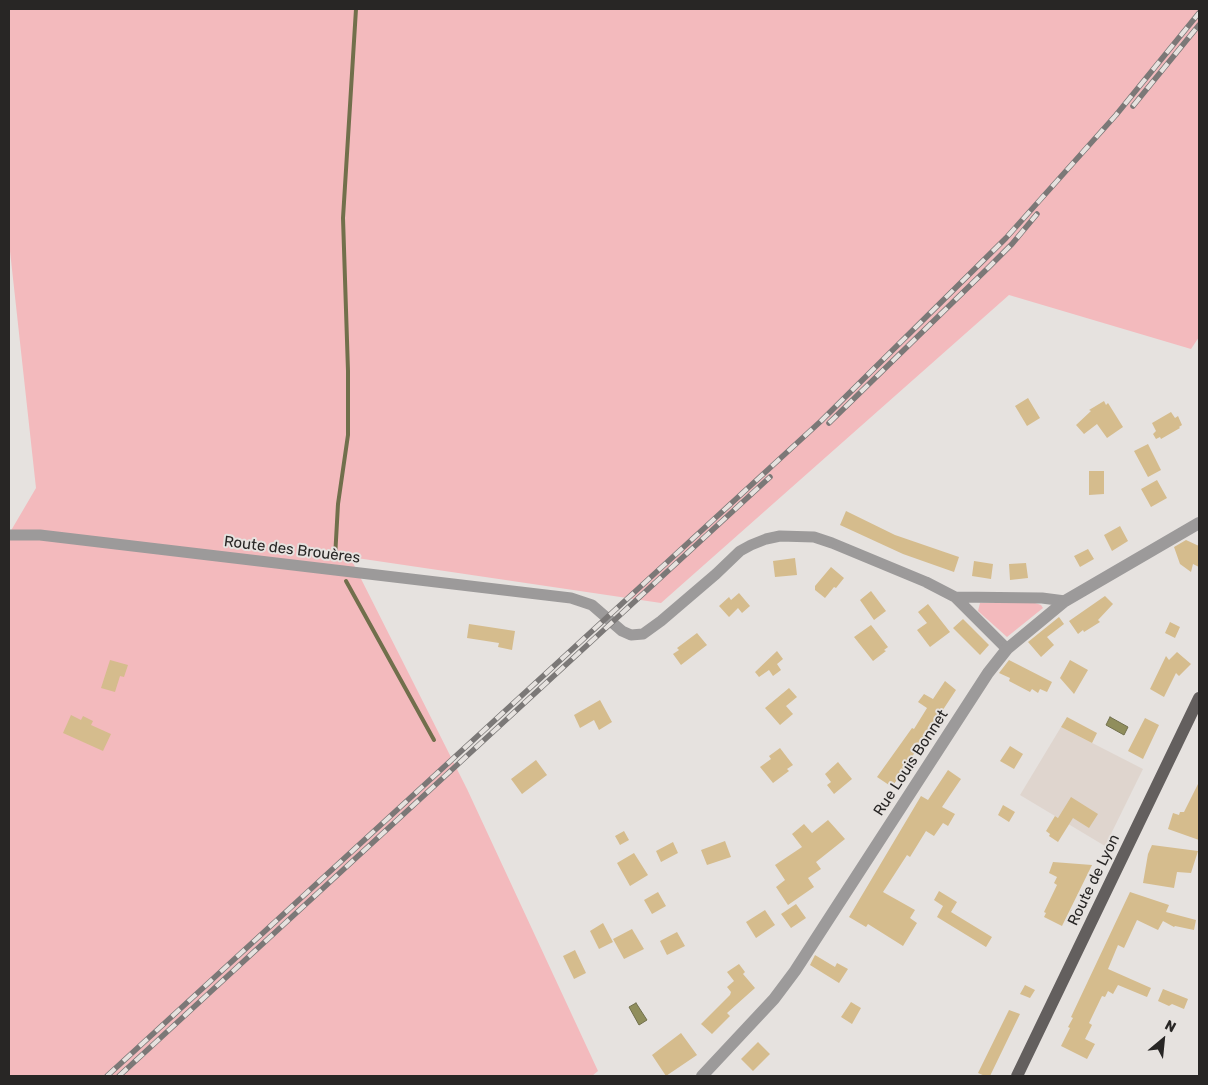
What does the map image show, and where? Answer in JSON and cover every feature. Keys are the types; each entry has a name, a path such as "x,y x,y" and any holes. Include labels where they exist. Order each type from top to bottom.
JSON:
{"main road":[{"name":"Route de Lyon","path":"1017,1076 1199,698"}],"street":[{"name":"Rue Louis Bonnet","path":"702,1076 774,999 794,971 988,673 1007,649 1065,601 1199,524"},
{"name":"Route des Brouères","path":"9,535 40,535 571,598 592,605 622,631 631,635 643,634 716,574 740,551 766,539 780,536 814,537 832,543 926,582 955,597"},
{"path":"955,597 1042,598 1065,601"},
{"path":"955,597 1007,649"}],"shaded area":[{"path":"9,9 1199,9 1199,337 1191,349 1009,295 661,603 350,557 467,789 598,1071 592,1076 9,1076 9,534 36,488 9,242"},
{"path":"980,603 1035,603 1043,608 1007,637 978,611"},
{"path":"1110,717 1128,727 1124,735 1106,725"},
{"path":"1061,727 1143,769 1105,846 1020,795"},
{"path":"636,1003 647,1020 639,1025 629,1007"}],"building":[{"path":"1028,398 1040,418 1027,426 1015,406"},
{"path":"1104,401 1106,405 1108,403 1123,427 1107,438 1097,424 1084,434 1076,425 1091,411 1089,410"},
{"path":"1171,412 1175,418 1178,416 1182,425 1161,439 1160,437 1156,439 1153,434 1156,431 1152,423"},
{"path":"1148,444 1161,470 1148,477 1134,451"},
{"path":"1089,471 1104,471 1104,494 1089,495"},
{"path":"1157,480 1167,498 1151,507 1141,489"},
{"path":"846,511 895,535 959,557 954,572 903,554 840,525"},
{"path":"1120,526 1128,541 1112,551 1104,535"},
{"path":"1186,540 1199,546 1199,567 1193,564 1191,572 1180,564 1174,547"},
{"path":"1088,549 1094,559 1080,567 1074,556"},
{"path":"795,558 797,575 775,577 773,561"},
{"path":"974,561 993,564 991,579 972,576"},
{"path":"1026,563 1028,578 1010,580 1009,564"},
{"path":"831,567 844,578 825,598 815,590 815,586"},
{"path":"871,591 886,611 874,620 860,600"},
{"path":"739,593 750,606 742,613 738,608 729,617 719,606 729,597 731,600"},
{"path":"1105,596 1113,604 1098,620 1100,622 1078,634 1069,621"},
{"path":"928,604 950,632 930,647 917,630 927,623 918,612"},
{"path":"1059,617 1064,624 1047,637 1054,645 1041,657 1028,642"},
{"path":"963,619 989,645 980,655 953,628"},
{"path":"1170,622 1180,627 1175,638 1165,633"},
{"path":"469,624 515,631 512,650 498,647 499,643 467,638"},
{"path":"871,625 888,647 884,650 886,651 873,661 854,637"},
{"path":"697,633 707,645 681,665 673,654 679,650 677,648"},
{"path":"777,651 783,659 777,664 781,670 773,676 769,670 759,677 755,672"},
{"path":"1177,652 1191,664 1179,676 1176,673 1164,697 1150,689 1166,656 1169,660"},
{"path":"110,660 128,665 124,677 120,676 115,692 101,688"},
{"path":"1009,660 1052,682 1047,692 1040,689 1038,693 1032,689 1030,692 1009,681 1010,678 999,673"},
{"path":"1070,660 1088,670 1074,694 1060,678"},
{"path":"945,681 956,690 892,787 877,777 912,728 914,729 927,708 918,702 924,694 933,699"},
{"path":"789,688 797,697 786,706 793,714 780,725 765,708"},
{"path":"600,700 612,722 599,730 594,720 580,728 574,715"},
{"path":"71,715 81,720 83,716 93,721 91,725 111,734 103,751 63,733"},
{"path":"1067,717 1097,733 1092,743 1061,727"},
{"path":"1145,718 1159,725 1143,759 1128,751"},
{"path":"1010,746 1023,754 1014,769 1000,761"},
{"path":"780,748 793,765 787,769 789,771 773,783 760,767 771,759 769,756"},
{"path":"536,760 547,775 522,794 511,779"},
{"path":"838,762 852,779 834,794 827,785 831,782 825,774"},
{"path":"948,770 961,779 942,807 955,814 948,826 943,823 934,836 926,831 910,857 907,855 883,892 915,910 910,918 917,923 903,946 868,924 866,927 849,917 921,796 928,800"},
{"path":"1199,782 1199,840 1168,829 1173,813 1179,815 1180,812 1184,812"},
{"path":"1071,797 1098,814 1089,828 1073,818 1058,842 1049,836 1050,834 1046,831 1055,816 1058,818"},
{"path":"1003,805 1015,812 1009,822 998,815"},
{"path":"828,820 845,839 816,862 821,869 808,878 814,887 788,905 776,887 785,880 775,865 802,847 792,834 804,824 812,833"},
{"path":"624,831 629,840 620,845 615,836"},
{"path":"725,841 731,857 707,865 701,850"},
{"path":"673,842 678,853 661,862 656,851"},
{"path":"1152,845 1198,851 1191,873 1177,872 1174,888 1143,883 1148,854"},
{"path":"634,853 648,875 630,886 617,863"},
{"path":"1053,862 1092,865 1062,926 1044,917 1046,913 1044,912 1057,885 1054,883 1057,877 1049,873"},
{"path":"939,891 957,902 951,912 992,937 986,947 937,917 943,906 934,900"},
{"path":"658,892 666,906 652,914 644,900"},
{"path":"1130,892 1169,905 1166,912 1196,920 1194,930 1174,927 1163,921 1158,930 1137,920 1124,948 1118,945 1108,969 1151,988 1147,997 1118,985 1113,994 1108,991 1105,997 1102,996 1089,1023 1092,1025 1085,1039 1095,1044 1087,1059 1061,1046 1070,1028 1068,1027 1073,1018 1071,1017"},
{"path":"796,904 806,918 791,928 781,914"},
{"path":"765,910 775,925 756,938 746,922"},
{"path":"603,923 613,942 599,949 590,931"},
{"path":"632,929 644,949 624,959 613,939"},
{"path":"677,932 685,946 667,955 660,941"},
{"path":"575,950 586,973 574,979 563,956"},
{"path":"815,955 835,967 837,963 848,969 839,983 810,965"},
{"path":"739,964 745,972 743,974 755,988 727,1013 730,1016 712,1034 701,1024 730,995 731,992 727,987 734,981 727,972"},
{"path":"1025,985 1035,990 1030,998 1020,994"},
{"path":"1163,989 1188,999 1184,1009 1172,1004 1169,1006 1158,1001"},
{"path":"851,1002 861,1008 852,1024 841,1017"},
{"path":"1009,1010 1020,1014 990,1076 985,1076 978,1073"},
{"path":"681,1033 697,1055 666,1076 652,1055"},
{"path":"758,1042 770,1054 753,1071 741,1059"}],"waterway":[{"path":"335,558 338,504 348,435 343,218 356,9"},
{"path":"346,581 434,740"}],"railway":[{"path":"107,1076 821,421 1006,238 1116,115 1199,13"},
{"path":"1133,106 1199,25"},
{"path":"829,423 1012,244 1037,214"},
{"path":"119,1076 770,477"}]}
